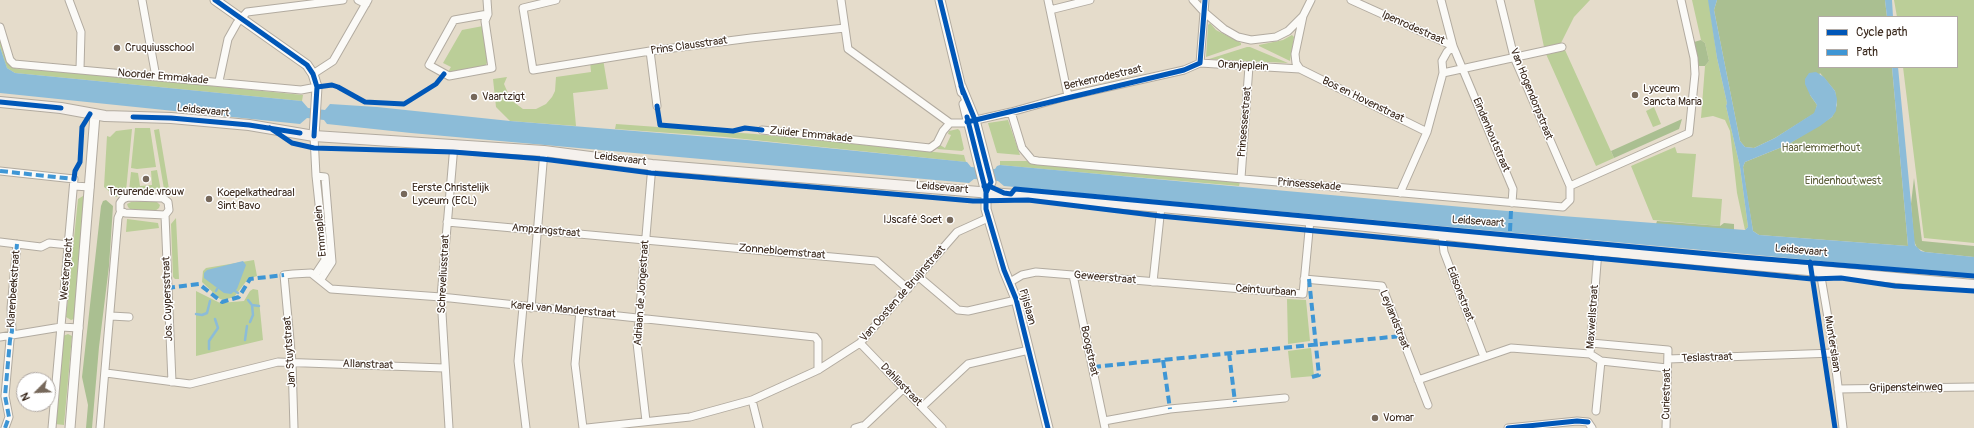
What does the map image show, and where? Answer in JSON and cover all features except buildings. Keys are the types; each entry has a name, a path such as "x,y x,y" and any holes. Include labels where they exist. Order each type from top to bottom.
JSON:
{"main road":[{"name":"Leidsevaart","path":"0,102 62,108 92,115 171,118 249,125 314,136 544,151 652,165 987,187 1161,207 1310,220 1442,235 1974,285"}],"street":[{"path":"69,0 81,32 80,69"},
{"path":"142,0 156,76"},
{"path":"215,0 302,61 313,74 317,86 314,136"},
{"path":"219,81 228,39 241,18 247,12 343,0"},
{"path":"313,74 333,61 367,2 358,0"},
{"path":"486,0 488,14 485,21 492,68 449,76 429,65 454,20 488,14"},
{"name":"Prins Clausstraat","path":"556,0 523,8 533,70 650,51 845,28"},
{"path":"841,0 848,49 950,123"},
{"name":"Pijlslaan","path":"940,0 961,86 983,164 987,187 986,209 988,218 1016,300 1048,428"},
{"path":"1048,0 1068,96"},
{"path":"1050,10 1090,0"},
{"path":"1194,0 1204,12 1224,29 1238,37 1251,40 1276,37 1288,31 1303,16"},
{"path":"1200,63 1205,0"},
{"path":"1300,69 1296,63 1295,54 1303,16 1311,0"},
{"name":"Ipenrodestraat","path":"1351,0 1453,46"},
{"name":"Eindenhoutstraat","path":"1441,0 1453,46 1514,189 1512,203"},
{"name":"Van Hogendorpstraat","path":"1500,0 1514,57 1570,186"},
{"path":"1570,186 1689,133 1695,74 1694,58 1681,0"},
{"name":"Noorder Emmakade","path":"0,27 10,60 18,65 219,81 301,90 317,86"},
{"path":"1400,193 1427,132 1443,73 1442,62 1447,52 1453,46"},
{"path":"1443,73 1562,46"},
{"path":"650,51 657,106"},
{"name":"Berkenrodestraat","path":"950,123 971,121 1011,112 1068,96 1184,70 1200,63"},
{"name":"Oranjeplein","path":"1200,63 1300,69"},
{"name":"Prinsessestraat","path":"1240,178 1249,66"},
{"name":"Bos en Hovenstraat","path":"1300,69 1427,132"},
{"name":"Prinsessekade","path":"1011,112 1022,148 1032,160 1563,207 1570,200 1570,186"},
{"name":"Westergracht","path":"70,428 90,187 92,115"},
{"name":"Zuider Emmakade","path":"762,130 930,148 937,143 943,131 950,123"},
{"name":"Emmaplein","path":"314,136 316,176 325,260 318,277"},
{"name":"Schreveliusstraat","path":"449,428 444,368 441,297 454,145"},
{"path":"531,308 544,151"},
{"name":"Adriaan de Jongestraat","path":"646,421 636,343 652,165"},
{"path":"0,171 72,181 90,187"},
{"name":"Westergracht","path":"52,428 69,245 72,181"},
{"name":"Jos. Cuypersstraat","path":"121,211 120,203 125,197 163,198 168,202 169,210 165,215 172,382"},
{"path":"1153,282 1161,207"},
{"path":"100,428 111,316 118,218 121,211 128,213 165,215"},
{"name":"Van Oosten de Bruijnstraat","path":"587,428 690,417 752,400 818,370 860,343 908,290 957,232 988,218"},
{"name":"Ceintuurbaan","path":"1202,287 1303,294 1310,220"},
{"name":"Ampzingstraat","path":"447,222 537,231 646,239"},
{"name":"Edisonstraat","path":"1442,235 1444,252 1484,356"},
{"name":"Zonnebloemstraat","path":"646,239 876,261 908,290"},
{"path":"0,242 40,247 49,243 69,245"},
{"name":"Klarenbeekstraat","path":"5,428 9,417 5,396 12,331 11,308 17,244"},
{"name":"Maxwellstraat","path":"1596,411 1601,361 1590,354 1598,250"},
{"name":"Munterslaan","path":"1820,271 1834,353 1843,428"},
{"name":"Geweerstraat","path":"1010,282 1022,275 1036,272 1202,287"},
{"name":"Jan Stuytstraat","path":"294,428 292,362 284,275 311,273 318,277"},
{"name":"Boogstraat","path":"1073,275 1105,424"},
{"name":"Karel van Manderstraat","path":"318,277 330,289 441,297 531,308 639,317 815,337 818,341 818,370"},
{"path":"919,277 958,310 968,311 1016,300"},
{"name":"Leylandstraat","path":"1304,279 1382,286 1418,380"},
{"path":"523,307 518,361 526,428"},
{"path":"580,311 575,364 583,428"},
{"path":"111,316 129,317"},
{"path":"0,337 61,327 79,328"},
{"name":"Dahliastraat","path":"860,343 942,428"},
{"name":"Teslastraat","path":"1591,343 1668,350 1668,359 1834,353"},
{"path":"1428,406 1418,380 1484,356 1510,348 1590,354"},
{"path":"922,407 968,364 1029,350"},
{"name":"Curiestraat","path":"1666,428 1668,359"},
{"name":"Teslastraat","path":"1601,361 1667,368"},
{"name":"Allanstraat","path":"106,373 190,384 278,362 444,368"},
{"name":"Grijpensteinweg","path":"1838,389 1974,387"},
{"path":"854,428 865,425 904,388"},
{"path":"1105,424 1170,409 1285,398"},
{"path":"752,400 759,428"},
{"path":"1508,428 1577,421 1590,425"}],"green space":[{"path":"1534,0 1590,0 1574,17 1561,43 1544,47"},
{"path":"1692,0 1708,0 1709,2 1717,58 1727,103 1726,106 1740,167 1748,227 1745,230 1737,193 1730,131 1725,120 1713,116 1701,118 1705,66 1709,61 1705,43 1701,40"},
{"name":"Eindenhout west","path":"1717,0 1885,0 1887,16 1818,16 1818,68 1892,68 1908,246 1759,235 1753,231 1743,167 1745,162 1787,145 1832,117 1837,105 1835,91 1820,73 1810,95 1817,105 1815,113 1775,138 1754,148 1745,147 1740,141 1714,10"},
{"path":"1894,0 1974,0 1974,243 1924,238 1903,68 1958,68 1958,16 1897,16"},
{"path":"1210,23 1216,30 1241,43 1241,45 1206,57 1208,25"},
{"path":"483,26 488,60 486,65 483,68 451,73 448,72 451,67 443,63 462,30"},
{"path":"0,35 10,65 17,69 81,73 303,95 302,101 15,73 7,68 5,63 0,47"},
{"path":"1292,35 1294,37 1290,61 1259,46 1283,40"},
{"path":"1701,40 1705,43 1709,61 1705,66 1699,66 1694,42"},
{"path":"1247,47 1288,63 1209,59"},
{"path":"1565,50 1614,158 1596,166 1546,54"},
{"path":"603,59 608,89 573,93 576,126 510,121 496,107 493,79 507,77 504,84 511,100 523,109 536,109 546,104 552,97 555,91 556,77 591,72 590,61"},
{"path":"1654,107 1661,124 1653,127 1646,111"},
{"path":"1682,119 1679,129 1614,158 1611,151"},
{"path":"1008,120 1020,155 997,153 988,123"},
{"path":"616,124 755,134 964,155 966,162 725,137 615,129"},
{"path":"135,128 150,128 156,167 137,169 131,168"},
{"path":"132,129 126,191 116,197 104,187 107,136 110,137 116,131"},
{"path":"159,129 169,189 164,189 154,130"},
{"path":"958,129 960,131 964,149 962,151 937,149 940,145 945,148 951,135 948,134 949,131"},
{"path":"1675,147 1677,153 1696,154 1692,197 1722,199 1720,226 1653,220 1631,166"},
{"path":"1000,161 1038,161 1241,178 1239,186 1000,165"},
{"path":"157,170 161,191 129,191 131,172 138,173 140,186 152,185 151,171"},
{"path":"1914,178 1922,241 1974,246 1974,257 1925,252 1917,248 1914,241 1911,204"},
{"path":"83,196 85,198 74,319 71,320 66,317 78,199"},
{"path":"106,200 113,206 109,266 99,347 92,428 86,428 88,405 82,377 101,206 103,201"},
{"path":"156,201 160,205 155,211 130,209 127,204 131,202"},
{"path":"176,218 179,279 175,279 173,277 171,224"},
{"path":"127,219 158,223 159,228 126,232"},
{"path":"1657,221 1720,226 1724,223 1734,224 1734,230 1656,224"},
{"path":"254,260 257,276 248,279 234,297 224,300 220,299 202,282 203,271 206,268"},
{"path":"253,289 258,290 263,340 196,356 196,291 220,303 244,301"},
{"path":"1287,299 1306,300 1310,341 1288,344"},
{"path":"68,334 72,336 64,425 55,424 63,336"},
{"path":"1311,348 1314,376 1291,378 1288,351"}],"water":[{"path":"1708,0 1717,0 1714,10 1740,141 1745,147 1754,148 1775,138 1814,113 1817,105 1805,84 1805,79 1809,73 1816,72 1824,77 1835,91 1837,99 1836,111 1832,117 1820,126 1787,145 1745,162 1743,167 1753,231 1759,235 1908,246 1892,68 1898,68 1915,245 1921,251 1925,252 1974,257 1974,275 1004,186 998,181 974,179 969,183 411,133 327,124 324,120 307,118 300,124 0,93 0,47 7,68 15,73 302,101 308,108 325,110 330,104 377,107 510,121 747,140 967,162 971,167 995,169 1000,165 1562,216 1745,230 1748,227 1740,167 1717,58"},
{"path":"1885,0 1892,0 1893,16 1887,16"},
{"path":"243,261 246,265 237,289 231,294 224,293 204,278 204,273 207,270"}],"waterway":[{"path":"248,300 252,305 259,306"},
{"path":"196,314 202,315 207,313 210,301"},
{"path":"250,322 253,315 252,305"},
{"path":"209,349 209,341 218,328 215,319"},
{"path":"245,340 247,326"}],"marked path":[{"path":"0,171 74,179"},
{"path":"1510,231 1511,211"},
{"path":"5,428 9,417 5,396 12,331 11,308 17,244"},
{"path":"167,288 199,284 222,302 239,297 250,279 284,275"},
{"path":"1309,279 1319,375 1312,377"},
{"path":"1093,367 1401,336"},
{"path":"1229,353 1235,402"},
{"path":"1163,360 1170,409"}],"cycle path":[{"path":"215,0 307,65 313,74 317,87 314,136"},
{"path":"940,0 963,93"},
{"path":"967,122 1184,70 1200,63 1205,0"},
{"path":"317,87 332,85 365,102 404,104 436,84 444,74"},
{"path":"961,86 975,120 991,182 986,193 986,209 1004,270 1016,299 1048,428"},
{"path":"0,102 61,108"},
{"path":"657,106 660,125 733,131 745,128 762,130"},
{"path":"74,179 75,171 80,162 82,127 90,114"},
{"path":"133,117 171,118 249,125 300,133"},
{"path":"967,117 986,192"},
{"path":"270,128 292,143 314,148 453,152 543,159 651,173 973,201 1028,200 1160,216 1812,279 1841,278 1895,286 1974,291"},
{"path":"984,186 989,186 1004,193 1011,194 1015,189 1741,257 1974,276"},
{"path":"1810,262 1835,428"},
{"path":"1508,428 1577,421 1588,422"}],"place":[{"name":"Cruquiusschool","path":"117,48"},
{"name":"Lyceum Sancta Maria","path":"1635,95"},
{"name":"Vaartzigt","path":"474,97"},
{"name":"Treurende vrouw","path":"146,179"},
{"name":"Eerste Christelijk Lyceum (ECL)","path":"404,194"},
{"name":"Koepelkathedraal Sint Bavo","path":"209,199"},
{"name":"IJscafé Soet","path":"950,220"},
{"name":"Vomar","path":"1375,418"}],"park label":[{"name":"Haarlemmerhout","path":"1821,148"}]}
